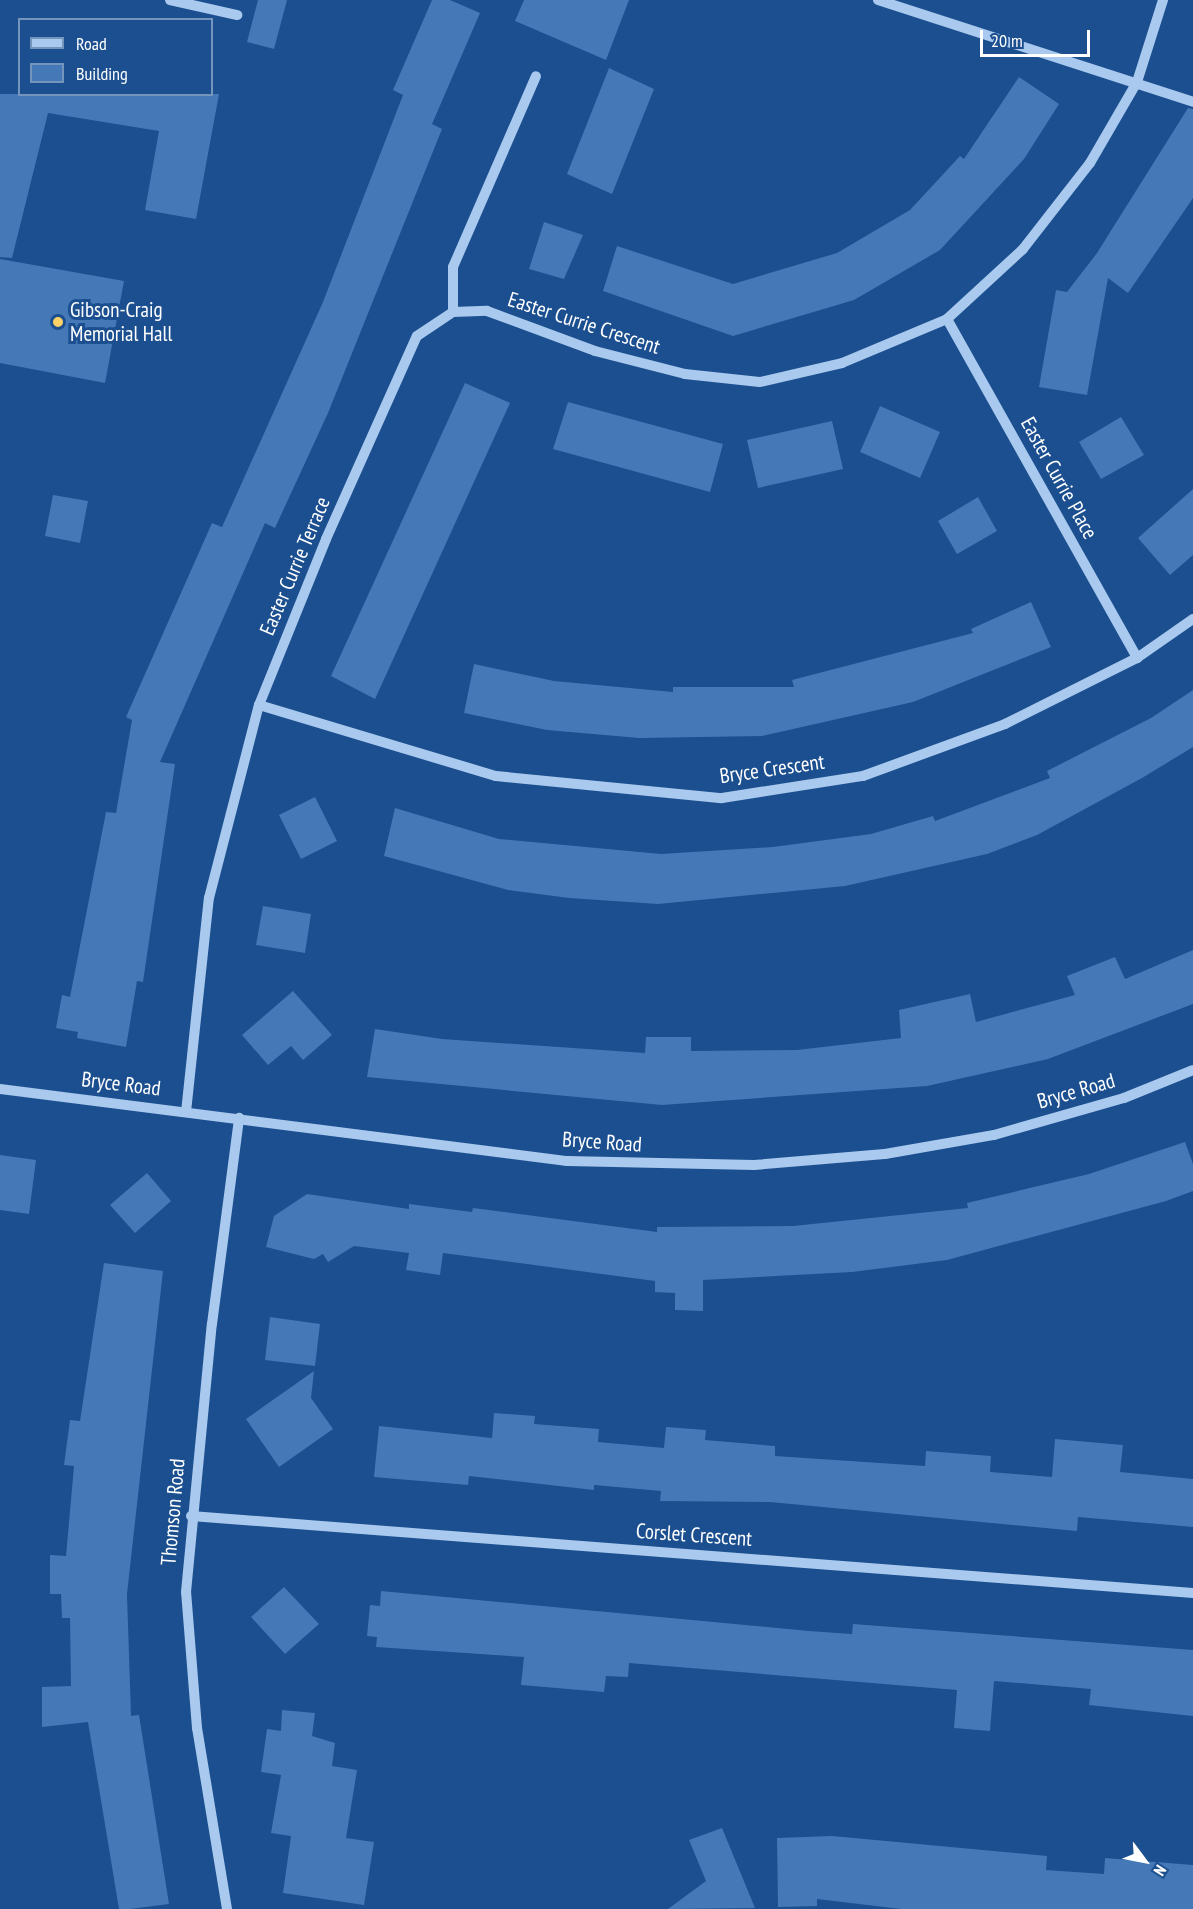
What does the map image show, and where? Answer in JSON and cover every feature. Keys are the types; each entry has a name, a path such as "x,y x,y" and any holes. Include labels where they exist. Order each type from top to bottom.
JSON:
{"street":[{"path":"170,0 237,15"},
{"path":"878,0 1193,102"},
{"name":"Easter Currie Crescent","path":"453,312 487,311 595,351 686,374 760,382 842,363 947,319 1023,249 1090,164 1137,82 1163,0"},
{"path":"453,312 453,267 536,76"},
{"name":"Easter Currie Terrace","path":"186,1112 209,898 259,705 326,539 417,336 453,312"},
{"name":"Easter Currie Place","path":"947,319 1137,658"},
{"name":"Bryce Crescent","path":"259,705 496,776 722,798 863,776 1005,724 1137,658 1193,619"},
{"name":"Bryce Road","path":"0,1089 567,1161 754,1165 885,1154 994,1135 1124,1098 1193,1070"},
{"name":"Thomson Road","path":"227,1909 189,1659 191,1516 239,1118"},
{"name":"Corslet Crescent","path":"191,1516 1193,1593"}],"building":[{"path":"258,0 287,0 274,49 247,42"},
{"path":"432,0 450,0 480,13 432,124 442,129 328,413 275,528 265,523 160,762 175,764 143,982 137,981 126,1047 77,1038 78,1032 56,1028 62,995 70,997 106,812 116,813 132,720 126,717 212,523 222,527 323,302 403,95 393,90"},
{"path":"524,0 629,0 606,60 515,21"},
{"path":"609,68 654,89 612,194 567,174"},
{"path":"1019,77 1059,104 1024,159 940,250 854,300 733,336 603,291 617,246 733,284 837,253 910,210 960,156 964,159"},
{"path":"0,94 18,94 18,96 213,96 213,94 219,94 196,219 145,210 159,131 48,113 12,258 0,257"},
{"path":"1188,108 1193,109 1193,198 1128,293 1108,278 1087,395 1039,387 1056,290 1067,292 1097,253"},
{"path":"544,222 583,235 564,279 529,269"},
{"name":"Gibson-Craig Memorial Hall","path":"0,259 124,281 105,383 0,363"},
{"path":"465,383 510,403 375,699 331,676"},
{"path":"568,402 723,444 710,492 553,449"},
{"path":"880,406 940,432 920,478 860,452"},
{"path":"1121,417 1144,455 1101,479 1079,442"},
{"path":"832,421 843,469 758,488 747,440"},
{"path":"1193,489 1193,555 1170,575 1138,538"},
{"path":"53,495 88,501 80,543 45,536"},
{"path":"978,497 997,531 957,554 938,521"},
{"path":"1031,602 1051,647 913,702 762,736 639,738 547,730 464,713 474,664 554,681 673,692 673,687 794,687 792,680 973,633 971,629"},
{"path":"1193,690 1193,747 1142,778 1037,835 987,854 845,886 658,904 569,898 508,890 384,856 395,808 499,839 661,854 773,847 871,834 933,816 935,821 1050,778 1047,771 1151,718"},
{"path":"315,797 337,841 301,859 279,815"},
{"path":"263,906 311,914 305,953 256,945"},
{"path":"1193,950 1193,1004 1048,1059 927,1086 662,1105 367,1077 375,1029 442,1039 645,1053 646,1037 691,1037 691,1051 797,1050 901,1038 899,1010 970,994 976,1022 1075,995 1067,976 1115,957 1125,979"},
{"path":"293,991 332,1035 303,1060 291,1046 268,1065 242,1035"},
{"path":"1185,1142 1193,1164 1193,1191 1166,1201 947,1260 852,1272 703,1280 703,1311 675,1310 675,1293 655,1292 655,1281 443,1253 440,1275 406,1270 409,1253 354,1246 328,1262 323,1254 314,1259 266,1247 274,1216 307,1194 409,1209 409,1204 472,1212 473,1208 657,1232 657,1227 793,1226 968,1208 967,1203 1089,1174"},
{"path":"0,1155 36,1160 29,1214 0,1210"},
{"path":"147,1173 171,1201 135,1233 110,1205"},
{"path":"104,1263 163,1271 127,1594 131,1716 139,1715 169,1904 130,1909 119,1909 88,1722 42,1727 42,1687 71,1686 70,1618 62,1618 61,1594 50,1594 50,1555 66,1556 74,1466 64,1465 70,1420 80,1421"},
{"path":"270,1317 320,1324 315,1366 265,1360"},
{"path":"314,1371 311,1398 333,1429 279,1467 246,1419"},
{"path":"494,1413 535,1416 534,1424 599,1429 598,1442 664,1448 666,1427 706,1430 705,1440 775,1446 775,1456 925,1466 926,1451 991,1456 990,1472 1052,1477 1055,1439 1123,1445 1120,1472 1193,1479 1193,1527 1078,1517 1077,1531 770,1502 660,1501 661,1491 594,1485 594,1490 469,1476 468,1485 374,1477 379,1426 492,1438"},
{"path":"284,1587 319,1624 285,1654 251,1617"},
{"path":"381,1591 809,1631 852,1634 853,1624 1193,1650 1193,1716 1089,1705 1091,1689 994,1681 990,1731 954,1728 957,1690 629,1663 628,1677 606,1676 604,1692 521,1685 524,1657 376,1647 377,1637 367,1636 370,1605 380,1606"},
{"path":"282,1710 315,1713 312,1736 335,1743 332,1766 357,1770 346,1838 374,1842 364,1905 283,1893 291,1836 271,1833 281,1775 261,1772 267,1729 281,1731"},
{"path":"722,1828 755,1908 668,1909 706,1881 689,1840"},
{"path":"832,1836 1047,1856 1046,1870 1104,1874 1105,1858 1193,1865 1193,1909 901,1909 817,1899 817,1906 778,1907 777,1838"}],"place":[{"name":"Gibson-Craig Memorial Hall","path":"58,322"}]}
